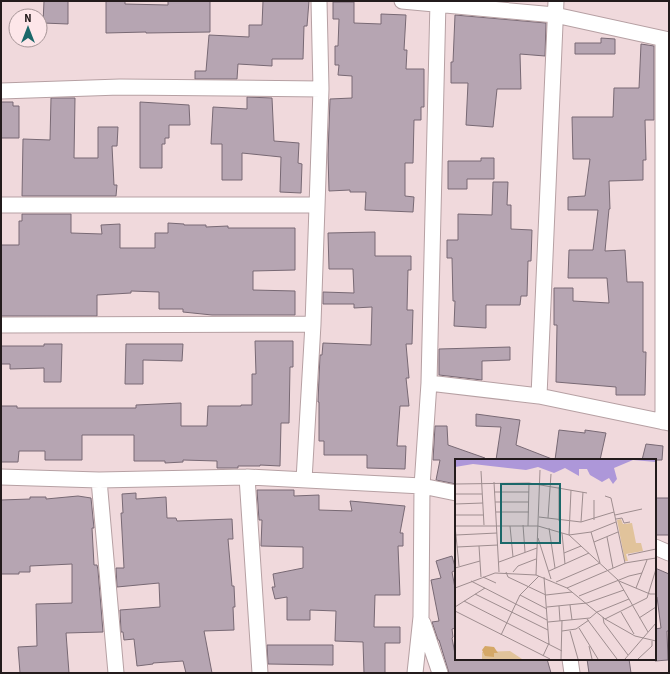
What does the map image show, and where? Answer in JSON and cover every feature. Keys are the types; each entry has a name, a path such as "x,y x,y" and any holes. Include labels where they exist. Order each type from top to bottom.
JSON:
{"street":[{"path":"304,480 313,324 321,89 319,1"},
{"path":"402,1 555,8 666,39 666,423 539,396 429,383"},
{"path":"415,673 421,617 422,486 429,383 438,3"},
{"path":"539,396 555,8"},
{"path":"1,91 120,87 321,89"},
{"path":"1,205 317,205"},
{"path":"1,326 313,324"},
{"path":"1,477 99,480 247,477 422,486 455,493"},
{"path":"247,477 260,673"},
{"path":"99,480 116,673"},
{"path":"656,547 669,552"},
{"path":"421,617 440,673"},
{"path":"570,660 572,673"}],"building":[{"path":"44,1 68,1 68,24 48,23 48,8 44,8"},
{"path":"106,1 125,1 125,4 168,5 168,1 210,1 210,32 106,33"},
{"path":"263,1 309,1 307,26 304,26 303,59 272,59 272,66 238,64 237,79 195,79 195,71 206,71 209,35 249,37 249,25 262,25"},
{"path":"333,2 354,2 354,23 381,24 381,14 406,15 404,50 407,50 406,69 424,69 424,107 421,107 421,120 414,120 413,163 405,163 405,196 414,197 413,212 365,210 366,192 350,192 350,190 329,191 328,155 330,99 352,98 352,76 338,75 339,65 335,65 335,46 338,46 339,19 333,19"},
{"path":"455,15 546,23 545,56 520,54 521,89 497,89 493,127 466,125 468,83 451,83 451,62 453,62"},
{"path":"601,38 615,39 615,54 575,54 575,43 601,43"},
{"path":"641,44 654,46 654,120 645,120 646,160 643,160 643,180 609,181 610,209 605,251 625,250 627,282 643,282 643,352 646,352 645,395 616,395 616,387 556,382 557,325 554,325 554,288 573,288 573,301 609,303 607,278 568,278 569,250 593,250 598,210 568,210 568,197 585,196 590,159 573,159 572,117 613,117 614,88 639,88"},
{"path":"247,97 272,98 274,141 299,143 298,163 302,164 301,193 280,192 281,157 242,153 242,180 222,180 222,144 211,144 213,107 247,109"},
{"path":"51,98 75,98 74,158 98,158 98,127 118,127 117,146 112,146 114,185 117,185 116,196 22,196 23,139 50,140"},
{"path":"1,102 13,102 13,106 19,106 19,138 1,138"},
{"path":"140,102 189,105 190,125 169,125 169,138 165,138 165,144 162,144 162,168 140,168"},
{"path":"481,158 494,158 494,179 467,179 467,189 448,189 448,161 481,161"},
{"path":"493,182 508,182 507,205 511,205 511,229 532,230 531,261 528,261 527,296 521,296 520,305 486,305 486,328 454,326 455,301 453,301 452,258 447,258 447,240 458,240 458,214 492,215"},
{"path":"22,214 71,214 71,233 102,234 101,225 120,224 120,248 155,248 155,233 168,233 168,223 206,225 206,227 228,226 228,228 295,228 295,270 253,271 253,290 295,291 295,315 212,315 183,312 183,309 159,309 159,292 131,291 131,293 97,295 97,316 1,316 1,245 19,245 19,221 22,221"},
{"path":"375,232 375,256 411,256 411,270 408,270 407,310 413,310 412,344 406,344 409,378 406,378 409,406 400,406 397,446 406,446 405,469 367,468 367,455 324,455 324,441 319,441 318,402 320,355 322,355 323,343 371,345 372,307 354,308 354,304 323,304 323,292 354,293 353,269 329,269 328,233"},
{"path":"255,341 293,341 293,367 290,367 289,423 281,423 280,466 260,465 238,466 238,468 217,468 217,461 183,460 183,462 165,463 165,461 134,461 134,435 82,435 82,460 45,460 45,451 19,451 18,462 1,462 1,406 17,406 17,408 136,408 136,405 181,403 181,426 207,426 208,406 252,405 252,374 256,374"},
{"path":"44,344 62,344 61,382 44,382 44,368 10,369 10,364 1,364 1,346 44,346"},
{"path":"126,344 183,344 182,361 143,360 143,384 125,384"},
{"path":"510,347 510,360 482,361 482,380 439,375 439,349"},
{"path":"476,414 520,420 516,445 552,459 496,459 501,427 476,426"},
{"path":"435,426 447,426 448,445 485,458 455,459 455,484 436,480 440,460 433,460"},
{"path":"559,430 585,433 585,430 606,433 600,459 555,459"},
{"path":"646,444 663,446 662,460 642,459"},
{"path":"257,490 294,490 294,496 319,495 319,510 352,511 350,501 405,506 400,533 403,533 403,546 398,546 400,595 375,595 374,627 400,627 400,643 385,643 385,673 364,673 363,642 335,641 336,611 310,610 310,620 287,620 287,597 275,599 272,587 275,587 273,574 303,568 303,547 261,546 262,520 259,520"},
{"path":"136,493 136,499 166,497 167,518 176,518 177,521 232,519 233,539 228,539 232,586 234,586 234,630 204,631 212,673 186,673 183,661 153,663 137,666 134,639 124,640 123,632 121,632 120,610 160,607 159,583 117,587 116,568 124,568 121,513 123,513 122,494"},
{"path":"78,496 91,498 94,528 92,528 94,565 97,565 98,570 103,632 66,633 69,673 20,673 18,647 37,646 36,604 72,603 72,564 30,566 30,572 19,572 19,574 1,574 1,500 30,499 30,497 46,497 46,499"},
{"path":"656,498 669,498 669,535 656,535"},
{"path":"452,556 455,566 455,570 452,572 455,588 455,628 452,629 452,638 455,660 547,660 551,673 449,673 432,622 439,621 431,580 441,578 436,561"},
{"path":"656,568 669,574 669,631 667,631 668,660 655,661 656,629 661,628 657,597"},
{"path":"267,645 333,645 333,665 268,664"},
{"path":"587,660 629,660 631,673 589,673"}]}
